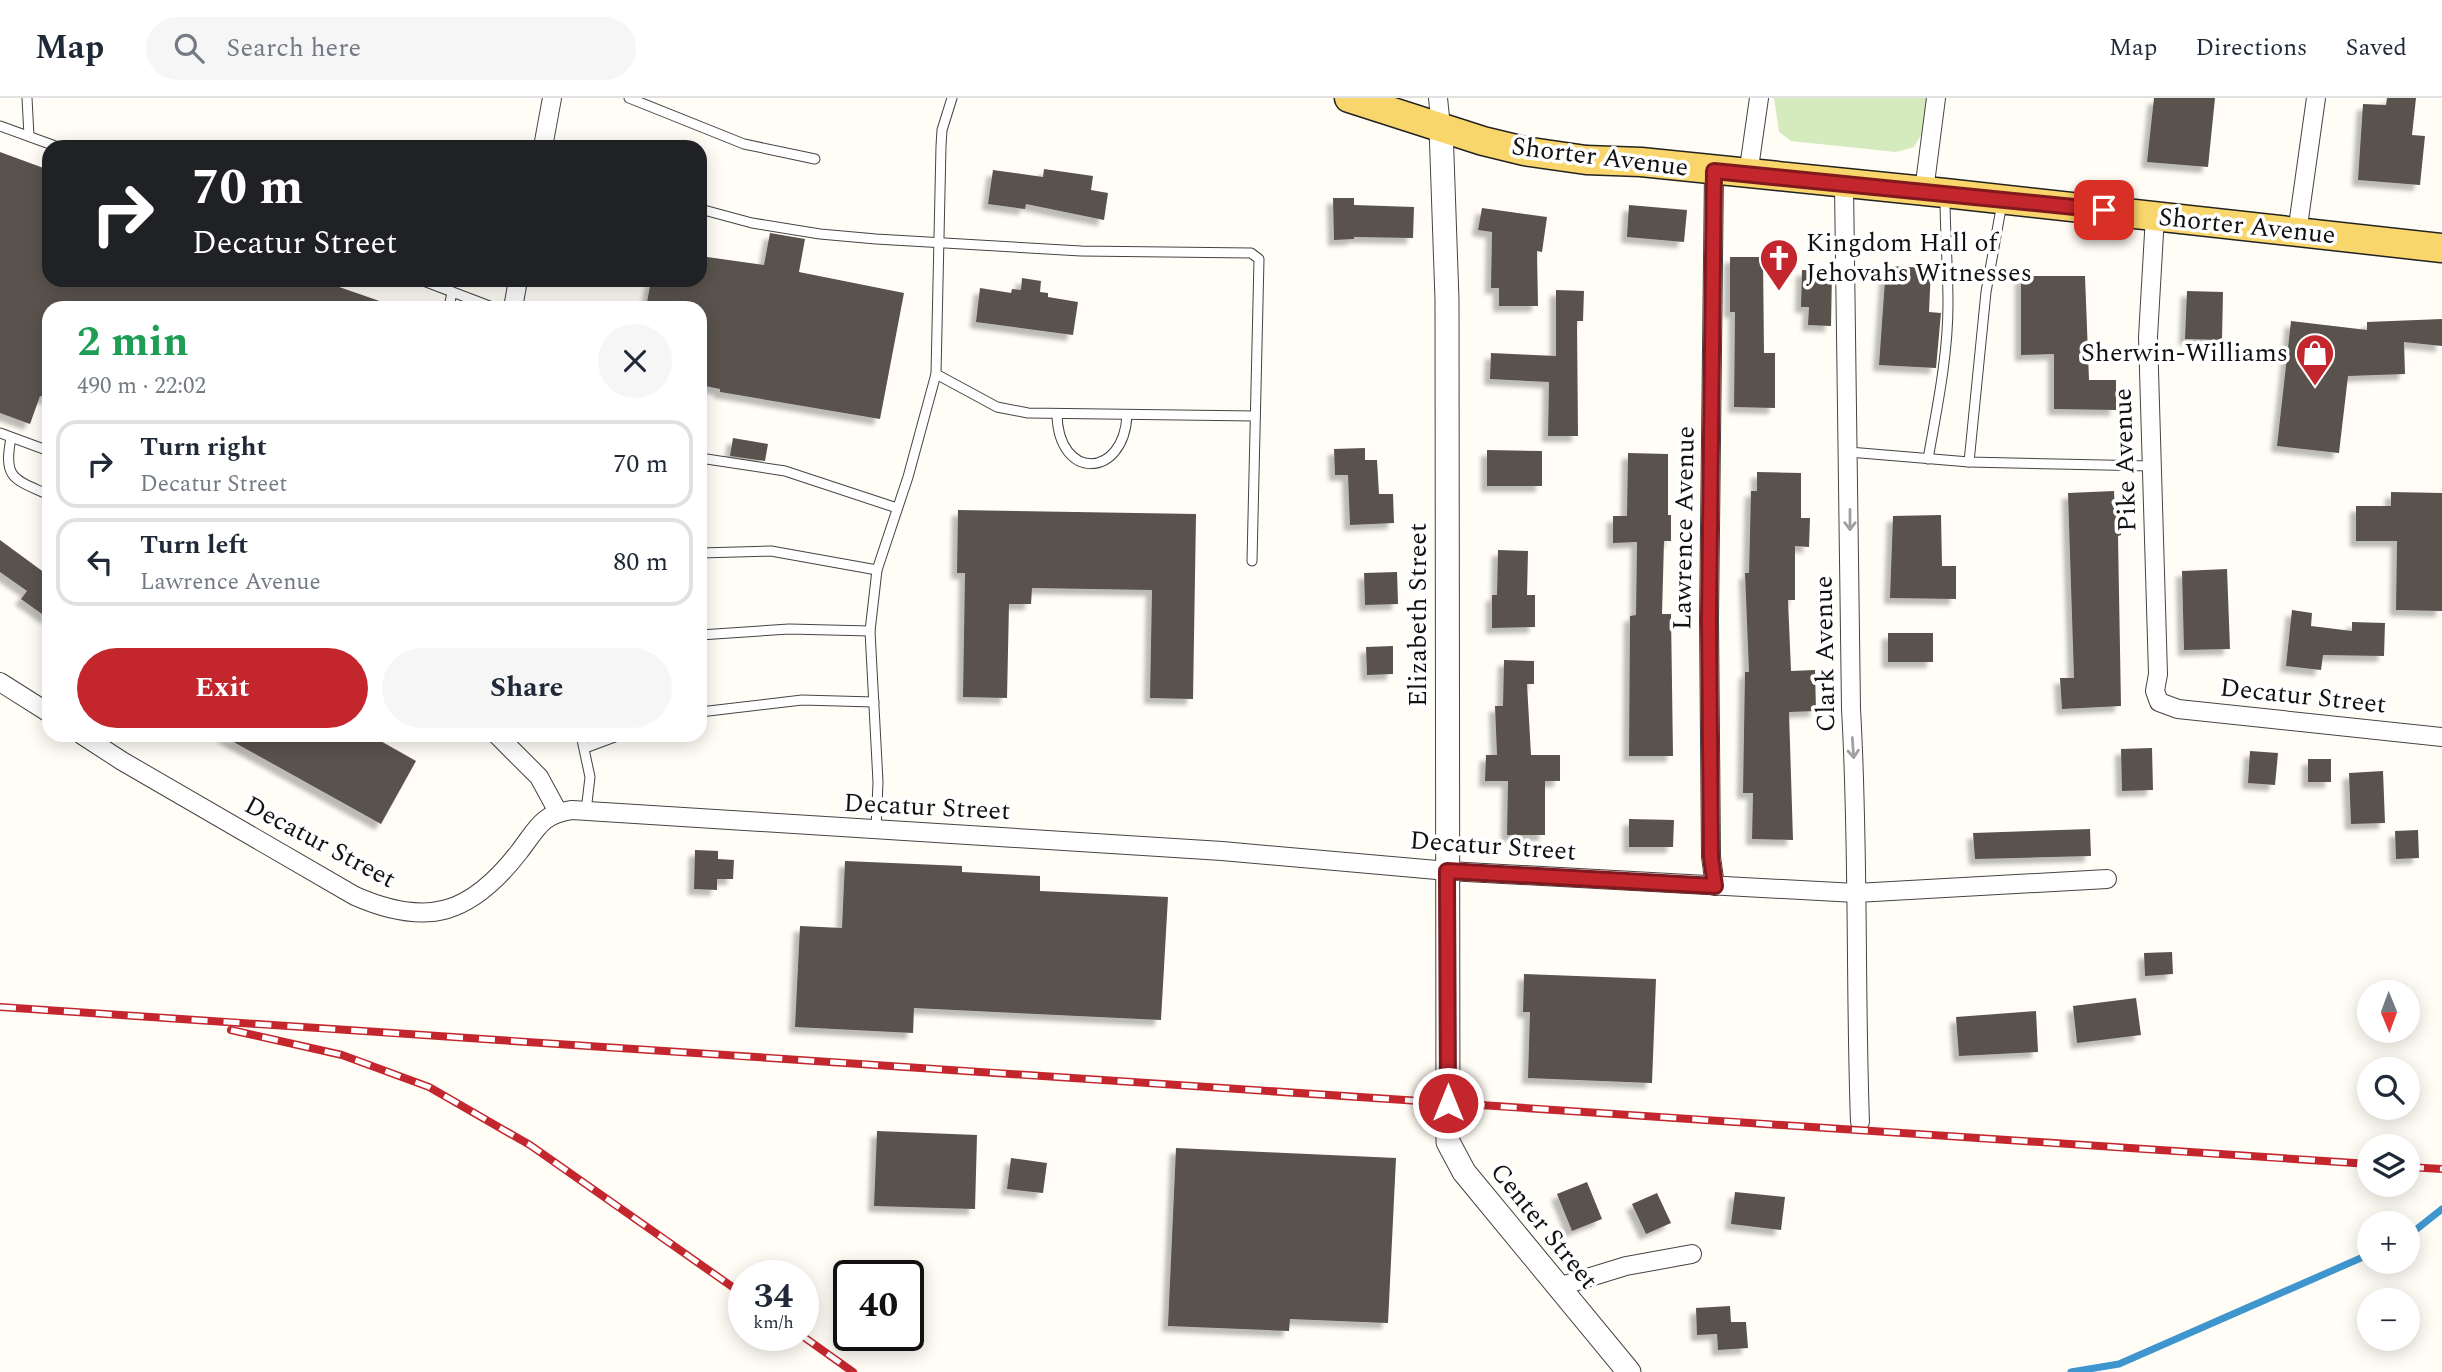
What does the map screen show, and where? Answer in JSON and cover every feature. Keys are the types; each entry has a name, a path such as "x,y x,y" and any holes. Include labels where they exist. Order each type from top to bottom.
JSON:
{"main road":[{"name":"Shorter Avenue","path":"1349,98 1524,151 1935,192 2442,248"}],"street":[{"path":"544,140 552,98"},
{"path":"1438,98 1441,127"},
{"path":"1748,175 1759,98"},
{"path":"1935,192 1936,98"},
{"path":"2297,233 2316,98"},
{"name":"Elizabeth Street","path":"1441,127 1447,300 1448,1103"},
{"name":"Lawrence Avenue","path":"1714,171 1709,619 1711,857 1715,886"},
{"name":"Clark Avenue","path":"1844,185 1860,1122"},
{"name":"Pike Avenue","path":"2155,216 2148,337 2158,674 2155,691 2159,702"},
{"path":"0,682 42,709"},
{"name":"Decatur Street","path":"2159,702 2178,709 2442,737"},
{"name":"Decatur Street","path":"93,742 355,896 386,909 409,914 450,910 471,900 506,869 546,818 558,812 586,811 1222,851 1447,871 1856,893 2107,879"},
{"path":"504,742 539,777 558,812"},
{"name":"Center Street","path":"1448,1103 1447,1130 1452,1155 1629,1372"},
{"path":"1558,1287 1626,1266 1692,1254"}],"lane":[{"path":"27,98 29,136"},
{"path":"629,98 744,144 815,159"},
{"path":"876,830 878,782 870,631 877,570 936,374 942,130 952,98"},
{"path":"0,126 42,141"},
{"path":"1928,458 1944,368 1948,303 1944,250 1935,192"},
{"path":"1969,462 1986,292 2002,200"},
{"path":"707,211 752,223 820,234 940,244 988,243 1150,253 1251,253 1259,259 1252,561"},
{"path":"439,287 476,301"},
{"path":"450,301 452,292"},
{"path":"936,374 997,407 1028,413 1255,416"},
{"path":"1057,414 1057,432 1063,448 1075,459 1085,463 1104,461 1116,453 1125,437 1127,415"},
{"path":"0,433 42,449"},
{"path":"11,438 6,462 11,473 20,482 42,492"},
{"path":"1849,452 1969,462 2151,466"},
{"path":"707,459 785,471 897,508"},
{"path":"707,553 771,551 877,570"},
{"path":"707,635 789,629 870,631"},
{"path":"707,711 802,700 874,702"},
{"path":"583,742 590,777 586,811"},
{"path":"585,748 601,742"}],"green space":[{"path":"1774,98 1927,98 1921,135 1914,147 1896,152 1791,141 1779,132"}],"building":[{"path":"2154,98 2215,98 2208,167 2147,162"},
{"path":"2387,98 2416,98 2412,135 2425,136 2420,185 2358,180 2363,104 2386,105"},
{"path":"0,152 42,167 42,287 339,287 379,301 42,301 42,397 30,424 0,413"},
{"path":"1044,169 1093,176 1091,190 1108,193 1104,220 1026,204 1025,209 988,204 993,170 1043,177"},
{"path":"1333,198 1354,198 1354,205 1414,207 1413,238 1354,237 1334,240"},
{"path":"1629,205 1687,210 1684,242 1627,237"},
{"path":"1482,208 1547,217 1542,252 1537,251 1538,306 1499,306 1499,288 1491,288 1492,232 1478,230"},
{"path":"770,233 805,239 799,272 904,293 880,419 720,392 720,389 707,386 707,301 647,301 650,287 707,287 707,257 764,265"},
{"path":"1730,257 1763,257 1764,353 1775,353 1775,408 1734,407 1735,312 1730,312"},
{"path":"1886,266 1931,268 1929,312 1941,313 1936,368 1879,365"},
{"path":"1802,270 1832,271 1831,326 1808,325 1809,307 1801,307"},
{"path":"2021,276 2085,276 2089,380 2116,380 2116,410 2054,409 2054,354 2021,355"},
{"path":"1022,278 1041,281 1040,292 1048,293 1048,297 1078,302 1073,335 976,322 980,288 1011,293 1012,289 1021,290"},
{"path":"1556,290 1584,291 1583,321 1577,321 1578,436 1548,436 1549,382 1490,379 1491,353 1556,356"},
{"path":"2187,291 2223,292 2222,340 2185,339"},
{"name":"Sherwin-Williams","path":"2442,319 2442,346 2404,342 2405,374 2348,376 2339,453 2277,446 2291,321 2367,330 2367,322"},
{"path":"733,438 768,444 765,461 730,456"},
{"path":"1365,448 1365,460 1377,460 1379,494 1393,494 1394,523 1350,525 1348,475 1335,475 1334,449"},
{"path":"1487,450 1542,451 1542,486 1487,486"},
{"path":"1628,453 1668,454 1668,515 1671,515 1671,541 1664,541 1662,614 1671,614 1673,756 1629,756 1630,616 1636,615 1637,542 1613,543 1613,516 1627,516"},
{"path":"1757,472 1801,473 1801,518 1810,518 1809,547 1795,546 1795,600 1788,600 1791,671 1815,670 1816,711 1789,712 1793,840 1752,839 1753,793 1743,793 1745,672 1749,672 1745,573 1749,573 1751,491 1757,491"},
{"path":"2114,491 2115,512 2120,511 2121,535 2118,536 2121,706 2062,709 2060,678 2074,678 2068,493"},
{"path":"2391,492 2442,493 2442,611 2396,610 2397,541 2356,541 2356,506 2391,506"},
{"path":"958,510 1196,514 1193,699 1150,698 1152,590 1032,588 1031,604 1009,604 1007,698 963,697 965,573 957,573"},
{"path":"1941,515 1942,566 1956,566 1956,599 1890,598 1893,516"},
{"path":"0,540 42,571 42,614 21,599 27,591 0,572"},
{"path":"1498,550 1528,551 1527,595 1535,595 1535,627 1492,628 1492,595 1497,595"},
{"path":"2227,569 2230,649 2184,650 2182,571"},
{"path":"1397,572 1398,604 1365,605 1364,573"},
{"path":"2292,610 2312,613 2311,626 2352,631 2352,622 2385,623 2384,656 2323,655 2321,670 2286,666"},
{"path":"1888,633 1933,633 1933,662 1888,662"},
{"path":"1393,646 1393,674 1367,675 1366,647"},
{"path":"1504,660 1534,661 1534,684 1527,684 1531,755 1560,755 1560,781 1545,781 1545,835 1507,835 1508,781 1485,781 1486,755 1497,755 1495,706 1503,706"},
{"path":"234,742 382,742 416,761 381,824"},
{"path":"2152,748 2153,790 2122,791 2121,749"},
{"path":"2250,751 2278,753 2275,785 2248,783"},
{"path":"2308,759 2331,759 2331,782 2308,782"},
{"path":"2383,771 2385,823 2351,824 2349,773"},
{"path":"1629,819 1674,820 1673,847 1629,847"},
{"path":"2090,829 2091,856 1975,859 1973,833"},
{"path":"2418,830 2419,858 2396,859 2395,831"},
{"path":"695,850 718,851 718,859 734,860 733,879 717,879 717,890 694,889"},
{"path":"845,861 962,866 962,872 1040,876 1040,891 1168,897 1161,1020 914,1008 913,1033 795,1027 800,926 842,928"},
{"path":"2172,952 2173,974 2145,976 2144,953"},
{"path":"1524,974 1656,979 1652,1083 1528,1078 1530,1012 1523,1012"},
{"path":"2136,998 2141,1035 2077,1043 2073,1006"},
{"path":"2036,1011 2038,1052 1959,1056 1956,1017"},
{"path":"877,1131 977,1135 975,1209 874,1206"},
{"path":"1176,1148 1396,1158 1388,1323 1290,1319 1289,1331 1168,1326"},
{"path":"1011,1158 1047,1163 1043,1193 1007,1189"},
{"path":"1587,1182 1602,1219 1572,1231 1557,1194"},
{"path":"1735,1192 1785,1197 1781,1230 1731,1224"},
{"path":"1657,1193 1671,1223 1646,1234 1632,1204"},
{"path":"1730,1306 1731,1322 1746,1322 1748,1348 1718,1350 1717,1334 1697,1335 1696,1308"}],"waterway":[{"path":"2420,1226 2442,1209"},
{"path":"2071,1372 2119,1364 2357,1260"}],"railway":[{"path":"0,1007 2357,1163"},
{"path":"231,1030 342,1055 429,1087 530,1145 728,1284"},
{"path":"2420,1168 2442,1169"},
{"path":"819,1348 853,1372"}],"place":[{"name":"Kingdom Hall of Jehovahs Witnesses","path":"1779,292"},
{"name":"Sherwin-Williams","path":"2315,387"}],"route":[{"path":"1448,1103 1447,871 1715,886 1711,857 1709,619 1714,171 2104,210"}]}
